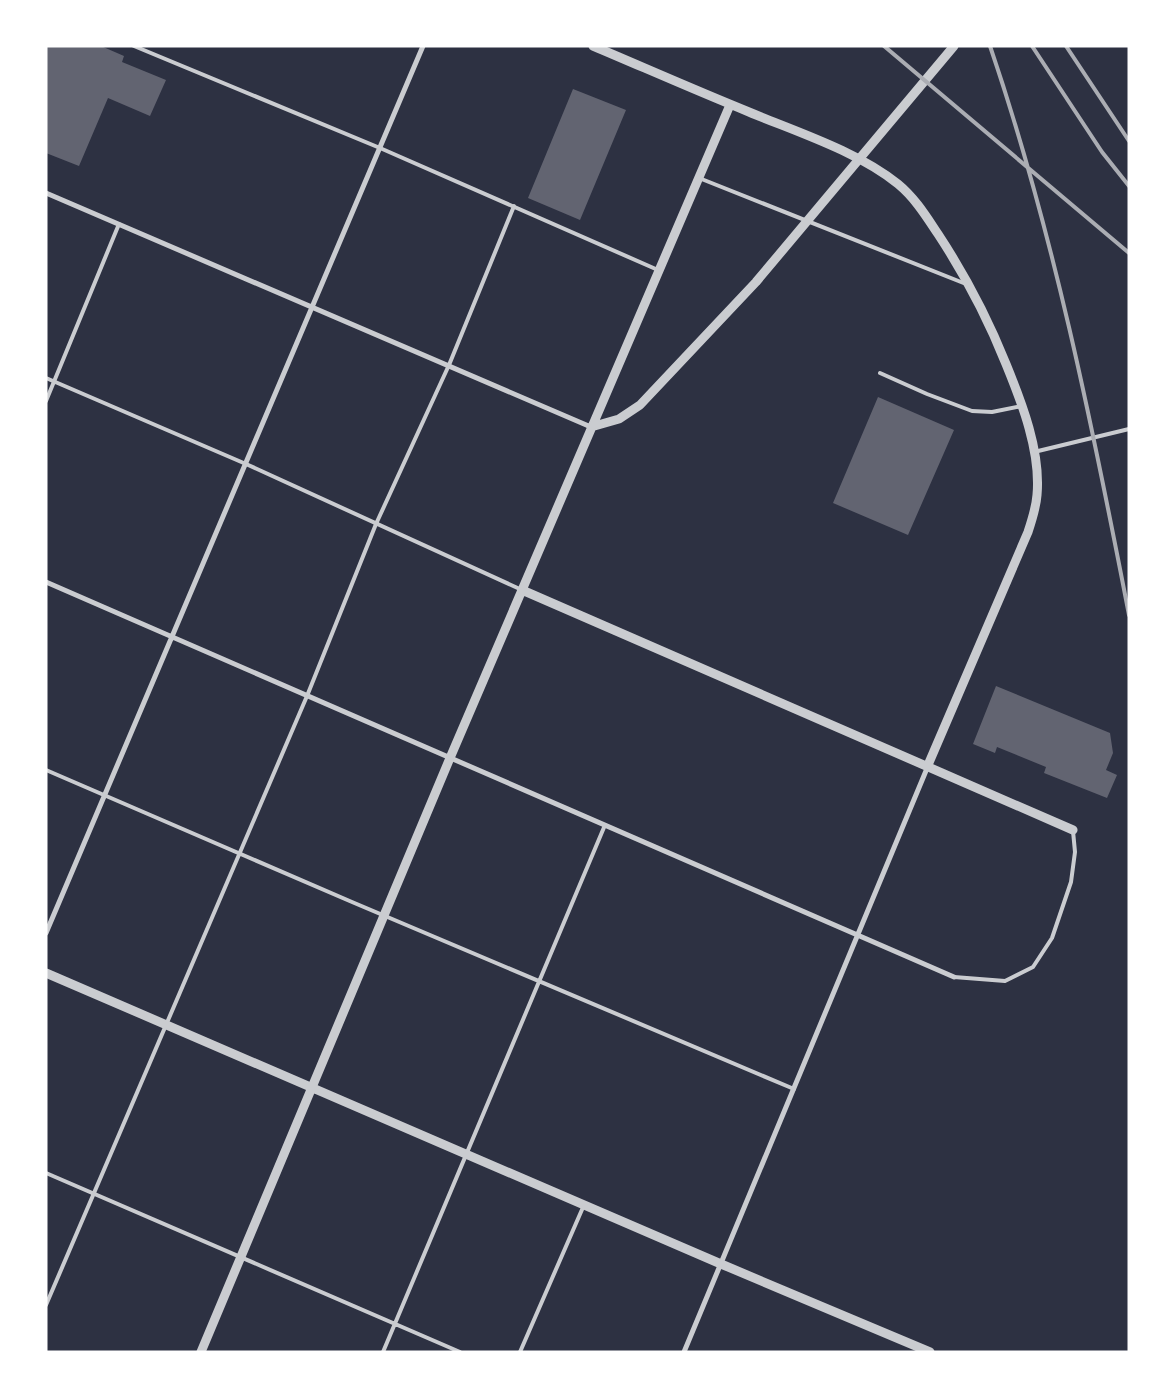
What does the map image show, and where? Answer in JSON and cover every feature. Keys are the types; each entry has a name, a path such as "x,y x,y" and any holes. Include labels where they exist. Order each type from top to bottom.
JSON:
{"street":[{"path":"46,933 423,46"},
{"path":"593,46 730,105 829,144 899,184 921,207 951,254 1002,353 1022,406 1034,452 1038,478 1037,496 1028,532 928,765 684,1352"},
{"path":"46,193 591,427 619,419 640,405 756,282 954,46"},
{"path":"201,1352 450,758 730,105"},
{"path":"46,582 954,977"},
{"path":"522,590 928,765 1073,830"},
{"path":"46,973 584,1206 930,1352"}],"lane":[{"path":"134,46 380,148 659,270"},
{"path":"698,178 968,285"},
{"path":"46,1305 307,696 376,524 449,365 514,206"},
{"path":"46,400 119,224"},
{"path":"880,373 972,411 992,412 1022,406"},
{"path":"46,378 246,464 522,590"},
{"path":"1034,452 1129,429"},
{"path":"46,770 384,916 794,1089"},
{"path":"382,1352 605,826"},
{"path":"954,977 1005,981 1034,967 1052,938 1072,882 1075,852 1073,830"},
{"path":"46,1173 460,1352"},
{"path":"520,1352 584,1206"}],"building":[{"path":"46,46 101,46 124,56 122,62 166,80 150,116 108,98 79,166 46,153"},
{"path":"573,89 626,110 580,220 528,198"},
{"path":"878,397 954,430 908,535 833,503"},
{"path":"996,686 1110,733 1113,753 1106,770 1117,775 1107,798 1044,773 1046,767 997,747 995,753 973,744"}],"railway":[{"path":"884,46 1129,253"},
{"path":"990,46 1013,116 1052,257 1101,472 1129,615"},
{"path":"1032,46 1102,152 1129,186"},
{"path":"1066,46 1129,141"}]}
